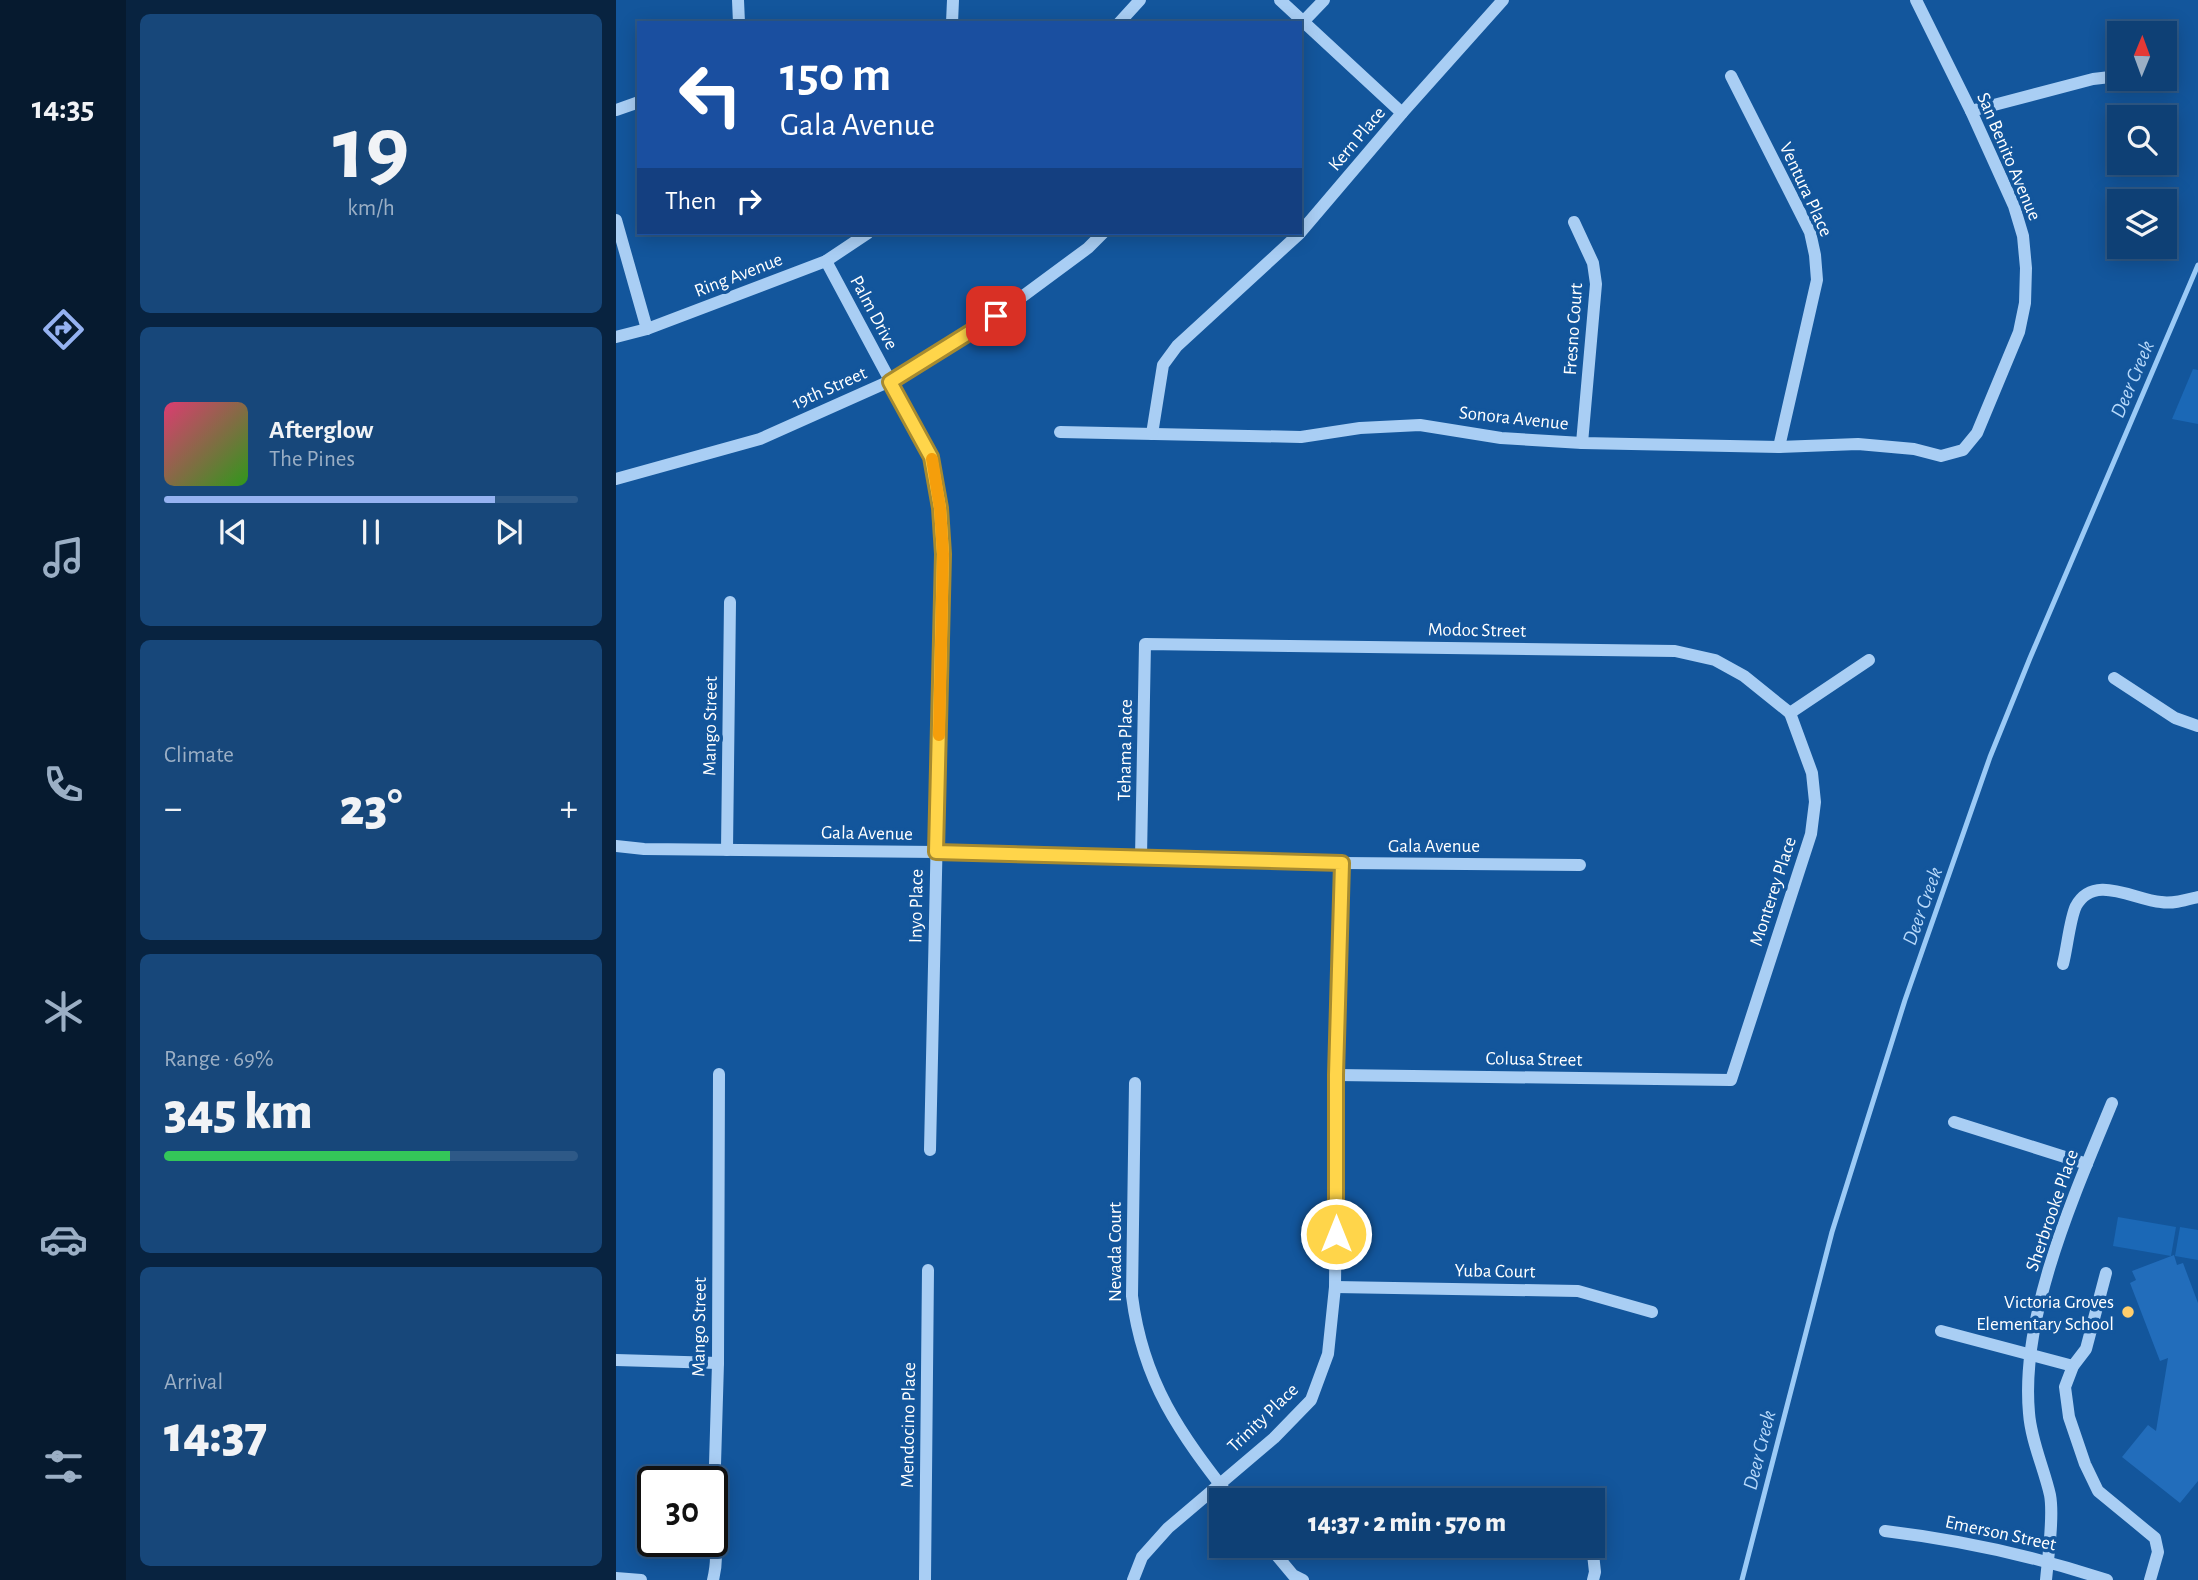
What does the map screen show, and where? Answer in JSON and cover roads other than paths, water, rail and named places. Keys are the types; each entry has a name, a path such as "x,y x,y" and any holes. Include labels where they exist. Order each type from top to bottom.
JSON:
{"street":[{"path":"738,0 739,21"},
{"path":"952,21 953,0"},
{"path":"1121,21 1140,0"},
{"path":"1280,0 1299,21"},
{"path":"1324,0 1302,24 1402,113"},
{"name":"Kern Place","path":"1302,230 1503,0"},
{"name":"San Benito Avenue","path":"1916,0 1971,111 2014,206 2023,236 2025,303 2019,332 1977,433 1963,450"},
{"name":"Ventura Place","path":"1731,76 1810,232 1815,255 1817,280 1779,447"},
{"path":"1971,111 2107,77"},
{"path":"616,110 637,103"},
{"path":"616,220 647,329"},
{"name":"Fresno Court","path":"1574,222 1593,263 1596,284 1582,443"},
{"name":"Ring Avenue","path":"616,337 647,329 826,261 865,235"},
{"name":"19th Street","path":"616,479 760,439 890,382 996,316 1088,248 1101,235"},
{"name":"Kern Place","path":"1152,434 1163,365 1177,346 1298,235"},
{"name":"Palm Drive","path":"826,261 890,382"},
{"name":"Inyo Place","path":"890,382 931,457 940,508 943,554 930,1150"},
{"name":"Sonora Avenue","path":"1060,432 1301,437 1360,428 1420,425 1500,438 1582,443 1779,447 1858,444 1914,449 1941,456 1963,450"},
{"name":"Mango Street","path":"727,850 730,602"},
{"name":"Modoc Street","path":"1145,644 1675,651 1715,660 1744,676 1790,713"},
{"name":"Tehama Place","path":"1141,858 1145,644"},
{"path":"1790,713 1869,660"},
{"path":"2113,678 2175,718 2198,726"},
{"name":"Monterey Place","path":"1731,1080 1811,834 1815,802 1812,773 1790,713"},
{"name":"Gala Avenue","path":"616,846 644,849 936,852 1342,863 1580,865"},
{"name":"Trinity Place","path":"1133,1580 1142,1557 1168,1528 1274,1438 1311,1400 1328,1354 1335,1287 1336,1075 1342,863"},
{"path":"2063,964 2074,911 2087,894 2100,889 2114,890 2164,903 2198,897"},
{"name":"Mango Street","path":"713,1580 717,1565 713,1532 718,1363 719,1074"},
{"name":"Colusa Street","path":"1336,1075 1731,1080"},
{"name":"Nevada Court","path":"1135,1083 1132,1296 1135,1322 1151,1378 1164,1405 1223,1488"},
{"name":"Sherbrooke Place","path":"2046,1580 2051,1499 2029,1415 2028,1354 2048,1273 2074,1196 2112,1103"},
{"path":"1954,1122 2087,1164"},
{"name":"Mendocino Place","path":"925,1580 929,1270"},
{"path":"2106,1273 2086,1349 2073,1366 2065,1387 2069,1417 2085,1464 2098,1491 2155,1538 2158,1552 2150,1580"},
{"name":"Yuba Court","path":"1335,1287 1578,1291 1652,1311"},
{"path":"1941,1331 2073,1366"},
{"path":"616,1360 718,1363"},
{"name":"Emerson Street","path":"1885,1531 1945,1538 2048,1561 2107,1580"},
{"path":"1279,1558 1293,1575 1303,1580"},
{"path":"1593,1558 1593,1580"},
{"path":"616,1578 634,1580"}],"waterway":[{"name":"Deer Creek","path":"1742,1580 1832,1232 1905,1000 1990,757 2198,265"}],"place":[{"name":"Victoria Groves Elementary School","path":"2128,1312"}]}
